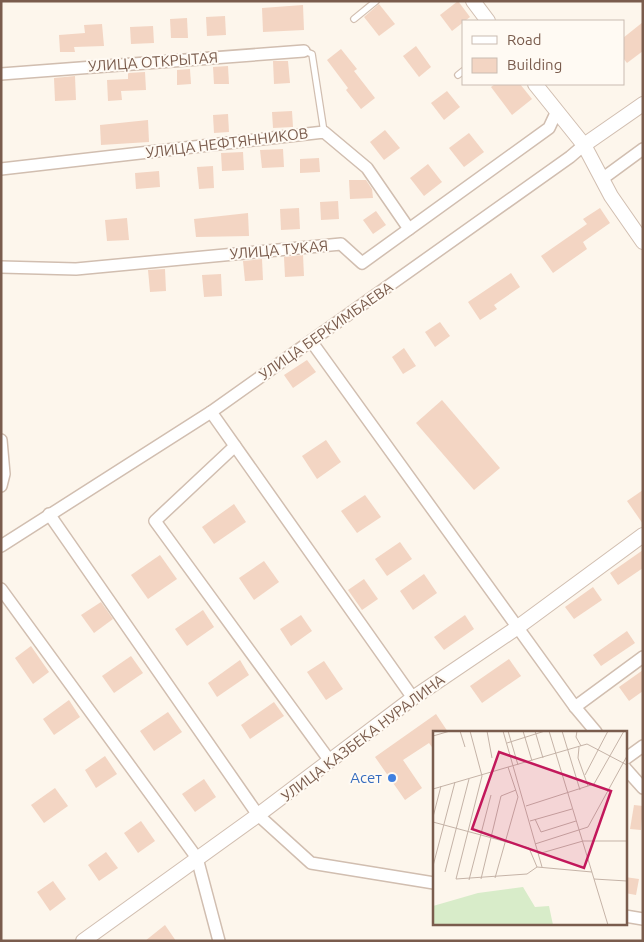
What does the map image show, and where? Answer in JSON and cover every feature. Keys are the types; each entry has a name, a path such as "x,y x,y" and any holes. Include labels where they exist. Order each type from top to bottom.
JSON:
{"street":[{"path":"473,1 487,20"},
{"name":"УЛИЦА ОТКРЫТАЯ","path":"1,74 304,51"},
{"path":"536,85 584,146 602,179 643,242"},
{"name":"УЛИЦА БЕРКИМБАЕВА","path":"1,546 211,412 643,104"},
{"name":"УЛИЦА ТУКАЯ","path":"1,267 76,270 340,244 362,263 549,128 556,112"},
{"name":"УЛИЦА НЕФТЯННИКОВ","path":"1,169 324,132 367,168 409,229"},
{"path":"602,179 643,149"},
{"path":"311,341 575,707 595,731"},
{"path":"211,412 413,698"},
{"path":"1,440 4,474 1,486"},
{"path":"235,446 155,521 330,761"},
{"path":"49,514 258,815 312,863 433,884"},
{"name":"УЛИЦА КАЗБЕКА НУРАЛИНА","path":"83,941 258,815 413,698 518,626 643,534"},
{"path":"1,588 197,858 219,941"},
{"path":"575,707 643,657"},
{"path":"626,758 643,746"},
{"path":"626,769 643,788"},
{"path":"626,916 643,919"}],"lane":[{"path":"354,19 376,1"},
{"path":"304,51 312,54 324,132"}],"building":[{"path":"458,1 470,17 462,20 462,23 452,31 440,15"},
{"path":"379,4 395,24 379,36 364,17"},
{"path":"303,5 304,30 263,32 262,8"},
{"path":"225,16 226,35 207,36 206,17"},
{"path":"187,18 188,38 171,38 170,19"},
{"path":"643,22 643,51 627,63 624,59 624,37"},
{"path":"102,24 104,46 74,47 75,52 60,52 59,35 85,33 84,25"},
{"path":"153,26 154,43 131,44 130,27"},
{"path":"416,46 431,67 419,77 403,56"},
{"path":"341,49 357,69 354,71 375,98 361,109 327,60"},
{"path":"273,61 288,61 290,83 274,84"},
{"path":"228,66 229,84 214,84 213,67"},
{"path":"190,69 191,84 177,85 177,70"},
{"path":"145,72 146,90 121,91 122,100 108,101 107,80 128,79 128,73"},
{"path":"75,76 76,100 55,101 54,78"},
{"path":"494,85 521,85 532,99 512,115 491,87"},
{"path":"447,91 460,107 444,120 431,103"},
{"path":"292,111 293,127 273,128 272,112"},
{"path":"228,114 229,132 214,133 213,115"},
{"path":"148,120 149,142 101,145 100,125"},
{"path":"385,130 400,148 384,160 370,142"},
{"path":"469,133 484,152 464,167 449,148"},
{"path":"283,149 284,167 262,168 260,150"},
{"path":"243,152 244,170 222,171 221,153"},
{"path":"319,158 320,172 300,173 300,159"},
{"path":"428,164 442,182 424,196 410,178"},
{"path":"213,166 214,188 199,189 197,167"},
{"path":"159,171 160,187 136,189 135,173"},
{"path":"349,180 366,180 372,189 373,198 350,199"},
{"path":"338,201 339,219 321,220 320,202"},
{"path":"299,208 300,229 281,230 280,209"},
{"path":"600,208 610,223 583,242 587,249 553,273 541,256 587,224 583,219"},
{"path":"376,211 386,225 373,234 363,220"},
{"path":"248,213 249,236 196,237 194,219"},
{"path":"127,218 129,240 107,241 105,220"},
{"path":"303,255 304,276 285,277 284,257"},
{"path":"262,259 263,280 245,281 243,261"},
{"path":"165,269 166,291 150,292 148,270"},
{"path":"511,273 520,287 494,305 497,309 480,320 468,302"},
{"path":"221,274 222,296 204,297 202,275"},
{"path":"440,322 450,336 435,347 425,332"},
{"path":"404,348 416,366 403,374 392,357"},
{"path":"307,360 316,372 293,388 284,375"},
{"path":"442,400 500,468 474,490 416,423"},
{"path":"326,440 341,462 317,479 302,456"},
{"path":"643,490 643,524 627,501"},
{"path":"365,495 381,517 357,533 341,511"},
{"path":"234,504 246,522 214,544 202,527"},
{"path":"400,542 412,559 387,576 375,559"},
{"path":"643,550 643,568 618,585 610,573"},
{"path":"160,555 177,579 148,599 131,575"},
{"path":"264,561 279,582 254,600 239,578"},
{"path":"424,574 437,593 413,610 400,591"},
{"path":"364,579 378,599 362,610 348,590"},
{"path":"593,587 602,600 574,619 565,607"},
{"path":"101,602 113,619 94,633 81,615"},
{"path":"203,610 214,627 187,646 175,629"},
{"path":"301,615 312,631 291,646 280,629"},
{"path":"465,615 474,629 444,650 434,637"},
{"path":"627,631 635,643 601,666 593,655"},
{"path":"31,646 49,672 33,684 15,658"},
{"path":"131,656 143,673 114,693 102,676"},
{"path":"509,659 521,676 482,703 470,686"},
{"path":"240,660 249,675 217,697 208,683"},
{"path":"324,661 343,689 326,700 307,672"},
{"path":"643,670 643,691 629,701 619,687"},
{"path":"69,700 80,717 54,735 43,719"},
{"path":"274,702 284,716 250,739 241,725"},
{"path":"168,712 182,732 154,751 140,731"},
{"path":"436,714 447,731 433,731 433,749 429,743 403,760 422,788 405,800 375,757"},
{"path":"105,756 117,774 96,788 85,770"},
{"path":"204,779 216,797 195,812 182,794"},
{"path":"55,788 68,806 44,823 31,805"},
{"path":"634,805 643,806 641,830 630,829"},
{"path":"141,821 155,841 138,853 124,833"},
{"path":"106,852 118,868 99,881 88,865"},
{"path":"626,877 639,879 636,895 626,893"},
{"path":"53,881 66,899 50,911 37,892"},
{"path":"165,925 176,941 145,941"}],"place":[{"name":"Асет","path":"392,778"}]}
